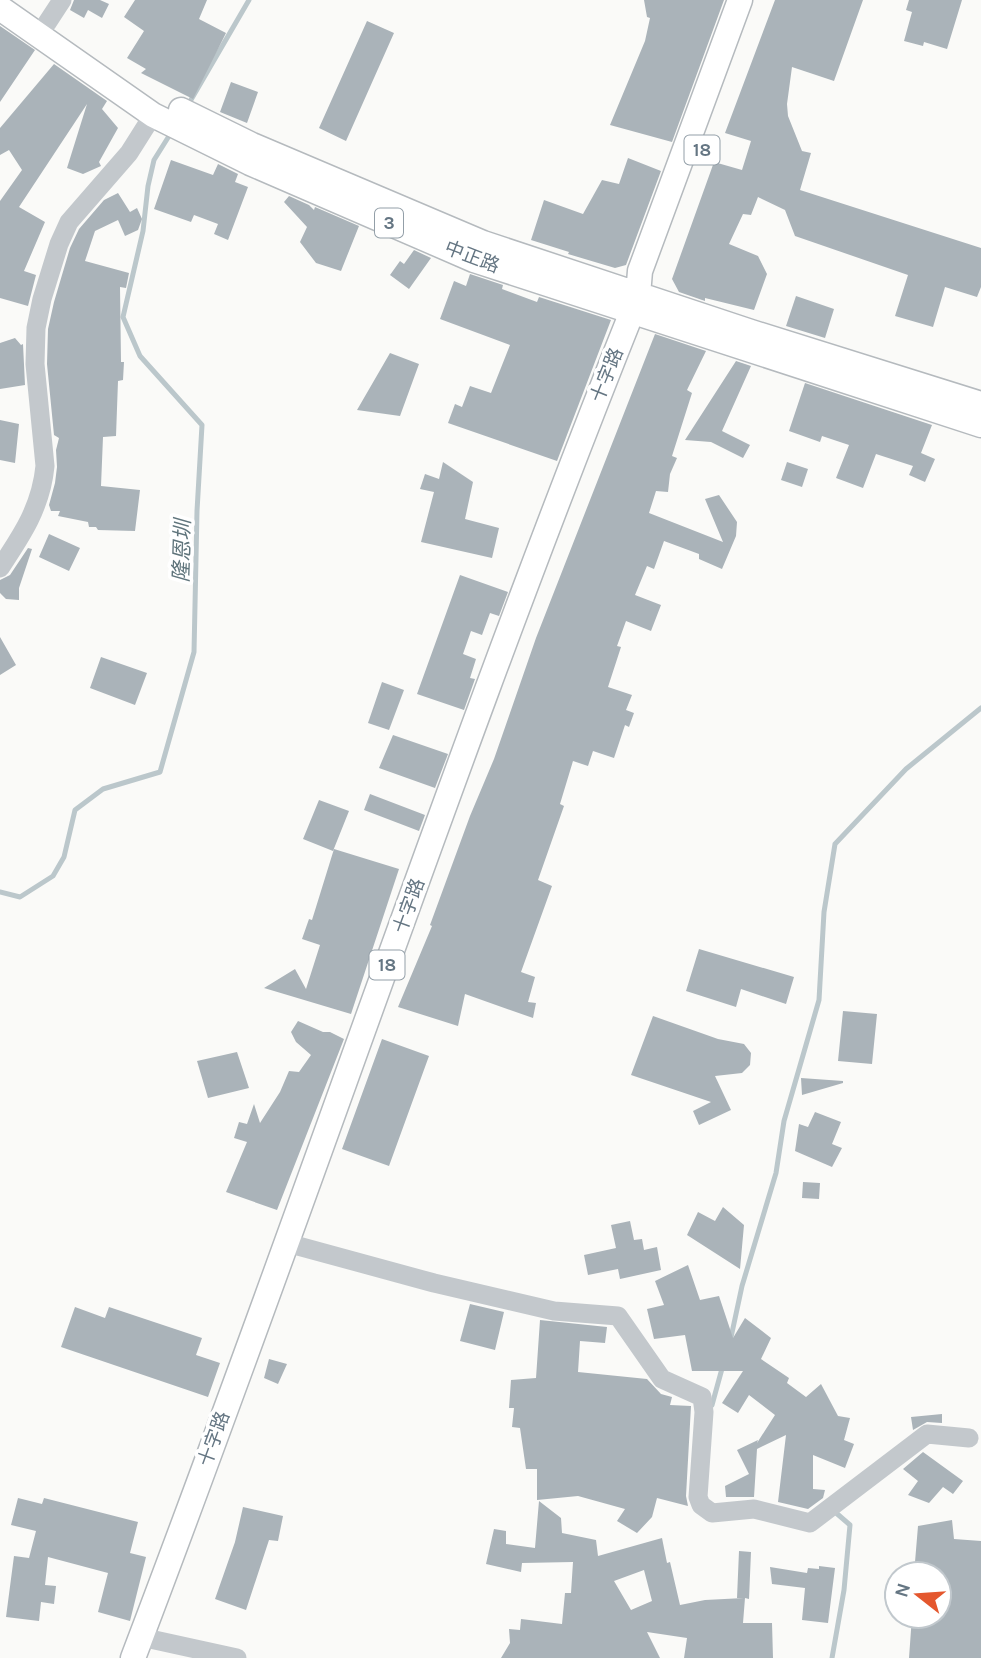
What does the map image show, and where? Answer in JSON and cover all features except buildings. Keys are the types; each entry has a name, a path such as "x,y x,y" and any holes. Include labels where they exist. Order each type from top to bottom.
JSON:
{"main road":[{"name":"中正路","path":"17,0 42,29"},
{"name":"十字路","path":"137,1648 504,645 635,303 640,271 740,0"},
{"name":"十字路","path":"635,303 655,278 757,0"},
{"name":"中正路","path":"0,8 42,29 157,108 250,163 474,260 635,303 981,404"},
{"name":"中正路","path":"635,303 981,425"}],"street":[{"path":"42,29 62,0"},
{"path":"0,568 29,523 43,482 45,466 34,346 41,299 59,244 76,211 129,153 157,108"},
{"path":"287,1243 434,1283 554,1311 618,1316 662,1379 702,1397 704,1412 698,1497 701,1505 712,1513 754,1509 810,1522 928,1434 969,1438"},
{"path":"137,1648 237,1658"}],"waterway":[{"name":"隆恩圳","path":"188,105 249,0"},
{"name":"隆恩圳","path":"0,892 20,897 53,876 64,857 75,810 103,789 160,772 194,652 202,425 140,356 123,317 143,231 154,160 169,136"},
{"path":"730,1342 742,1286 776,1173 784,1121 819,1000 824,912 835,844 906,769 981,708"},
{"path":"712,1405 723,1365"},
{"path":"832,1658 844,1590 850,1525 835,1512"}]}
